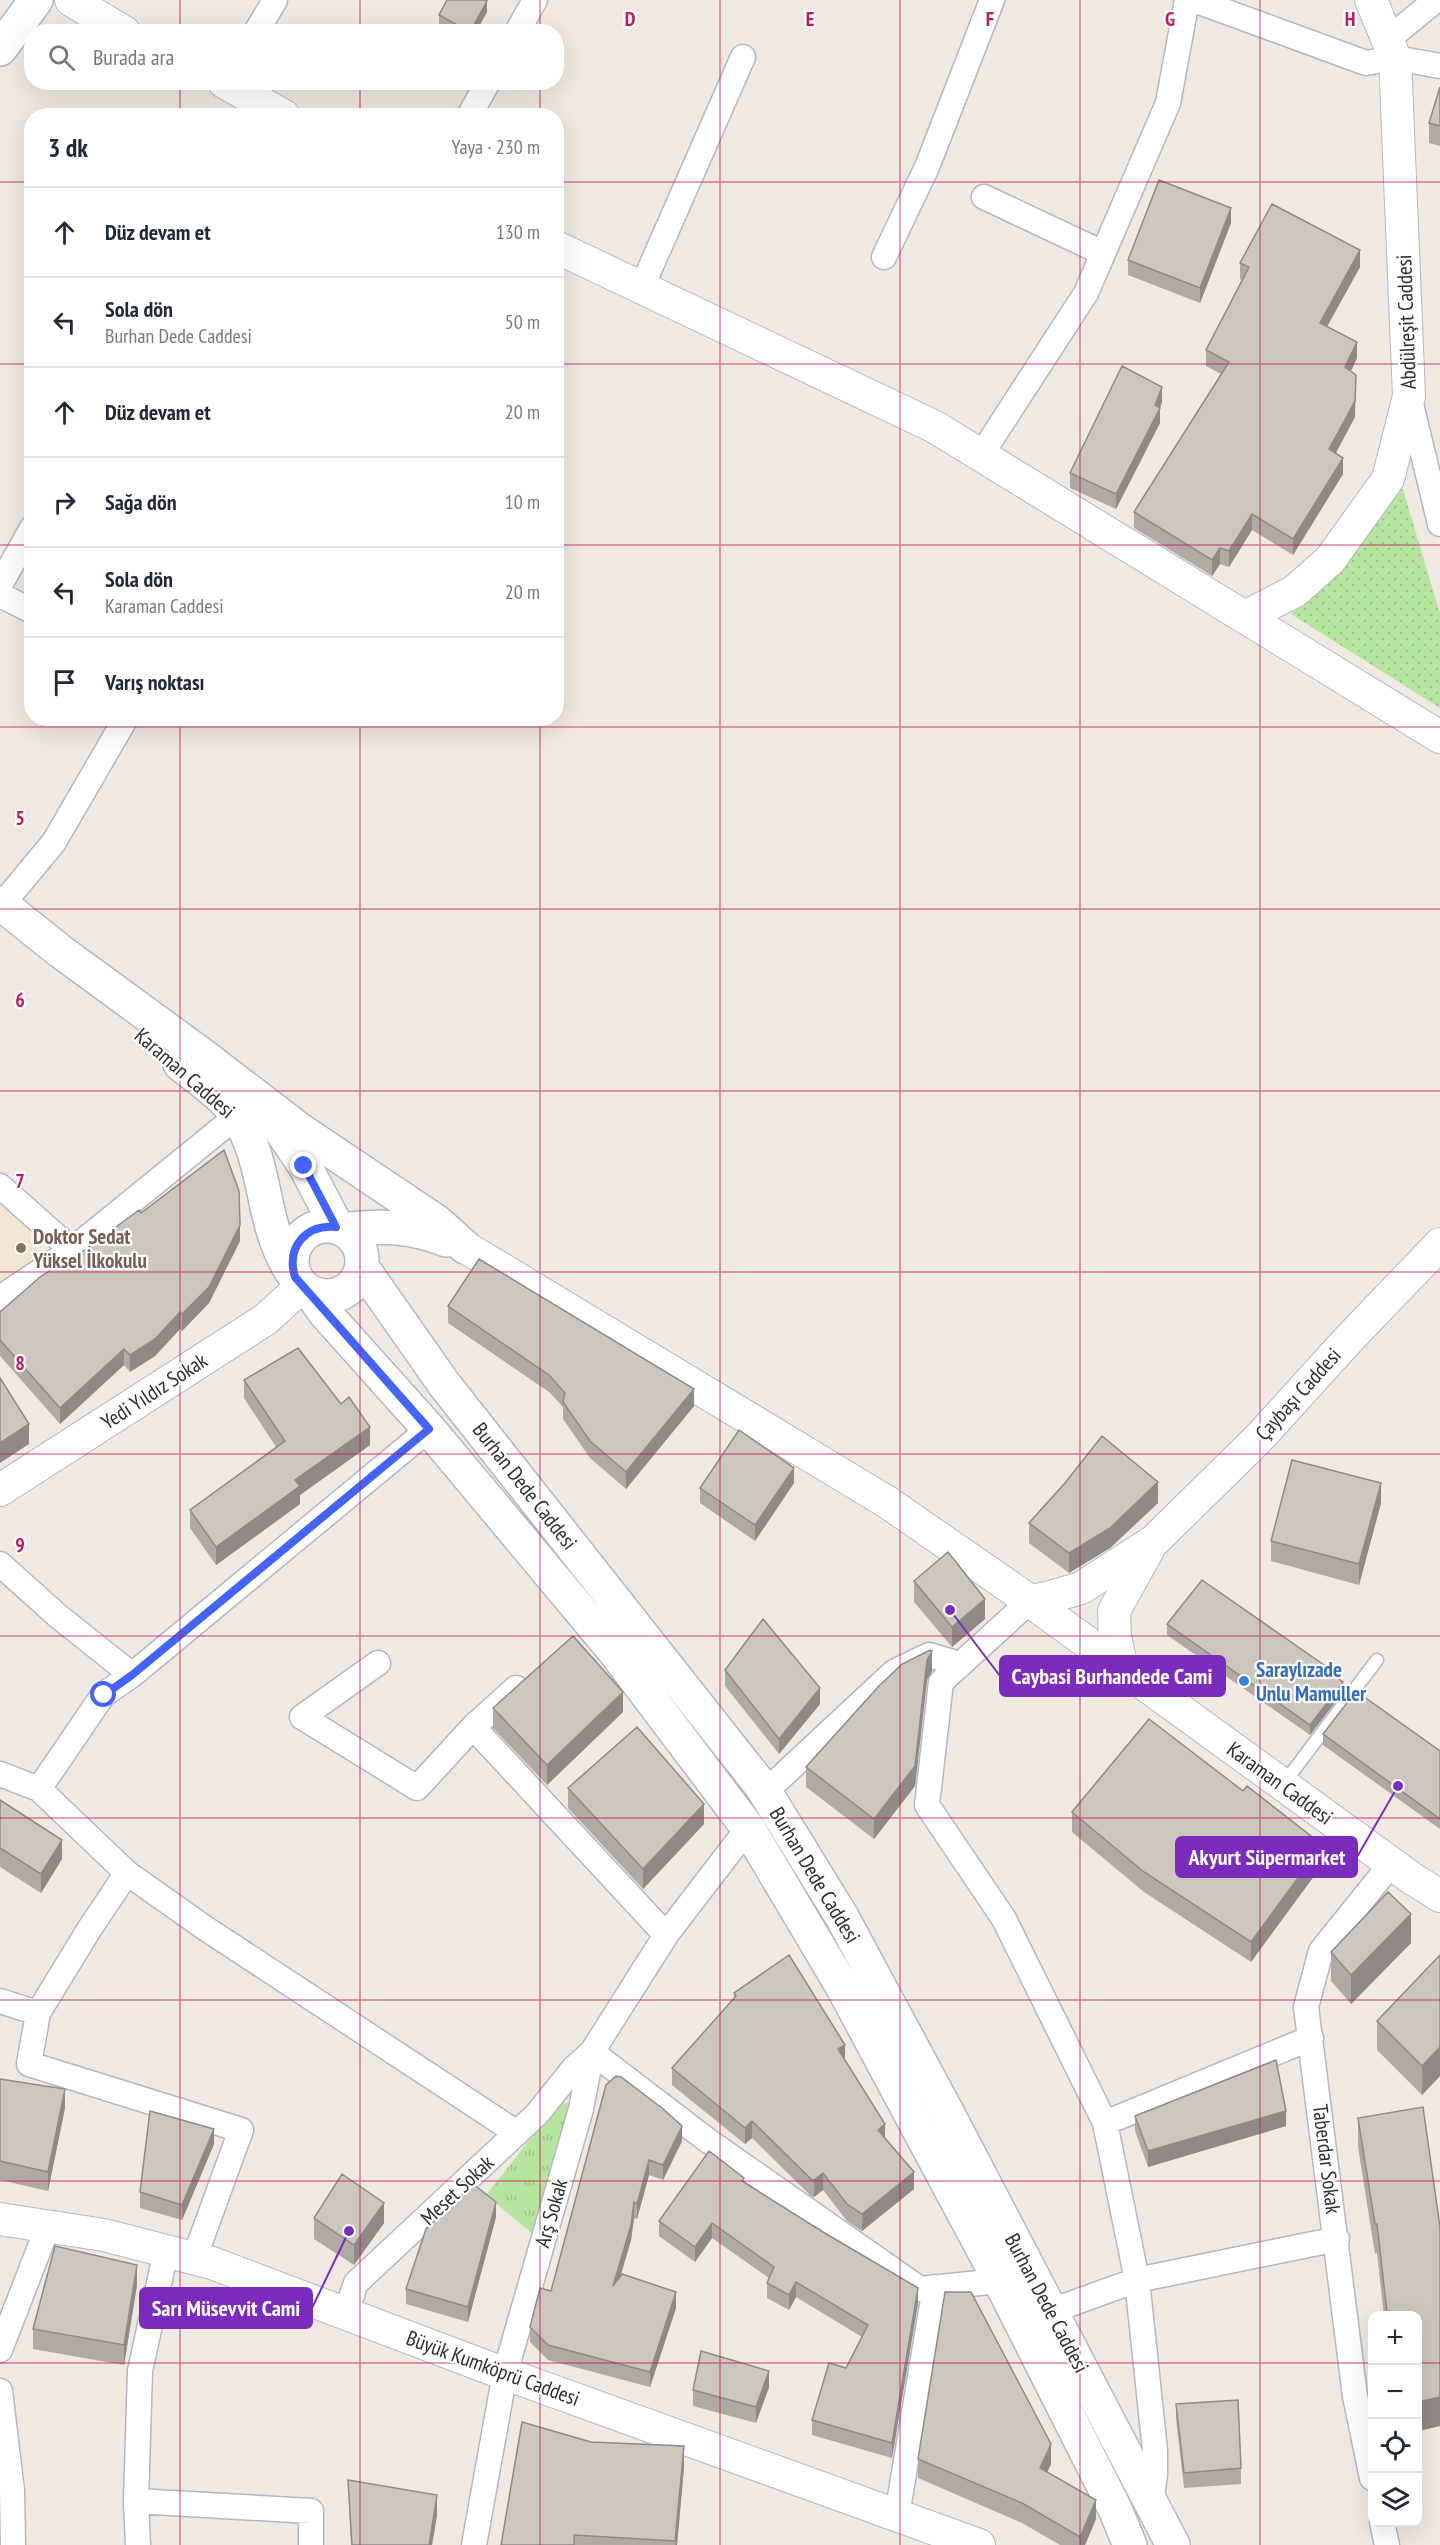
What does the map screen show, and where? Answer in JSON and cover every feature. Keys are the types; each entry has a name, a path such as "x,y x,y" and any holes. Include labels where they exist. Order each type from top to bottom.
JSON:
{"main road":[{"path":"0,49 36,0"},
{"name":"Karaman Caddesi","path":"0,909 197,1078 246,1106 300,1130 437,1222 465,1247"},
{"name":"Karaman Caddesi","path":"246,1106 304,1166 340,1229"},
{"name":"Karaman Caddesi","path":"246,1106 251,1143 262,1175 270,1227 283,1259 303,1285"},
{"path":"340,1229 354,1238 359,1247 362,1267 359,1277 345,1292 334,1296 322,1296 303,1285 292,1265 297,1243 315,1228 382,1226 411,1228 465,1247"},
{"name":"Burhan Dede Caddesi","path":"362,1267 444,1384 765,1792 842,1917 1173,2545"},
{"name":"Burhan Dede Caddesi","path":"303,1285 325,1313 429,1429 583,1628 615,1652 748,1828 842,1986 999,2281 1115,2509 1130,2545"}],"street":[{"path":"71,0 111,24"},
{"path":"260,24 274,0"},
{"path":"522,24 535,0"},
{"path":"884,257 927,167 992,0"},
{"path":"981,455 1086,293 1168,103 1187,0"},
{"path":"1194,0 1366,63 1391,49 1436,0"},
{"name":"Abdülreşit Caddesi","path":"1245,617 1295,591 1330,560 1388,479 1410,396 1391,49 1371,0"},
{"path":"1391,49 1440,66"},
{"path":"642,289 743,57"},
{"path":"238,90 269,108"},
{"path":"473,108 484,90"},
{"path":"984,197 1103,253"},
{"path":"564,251 935,427 1440,737"},
{"path":"1410,396 1440,524"},
{"path":"0,585 24,542"},
{"path":"0,595 24,608"},
{"path":"0,909 54,842 121,726"},
{"path":"0,1298 72,1250 246,1106"},
{"path":"0,1186 72,1250"},
{"name":"Çaybaşı Caddesi","path":"1154,1541 1259,1438 1440,1244"},
{"name":"Karaman Caddesi","path":"465,1247 887,1502 1030,1601 1391,1864 1440,1896"},
{"name":"Yedi Yıldız Sokak","path":"0,1490 266,1319 303,1285"},
{"path":"39,1789 104,1695 132,1675 429,1429"},
{"path":"1151,2502 1155,2475 1155,2450 1137,2280 1105,2123 1004,1919 927,1805 941,1682 1030,1601 1081,1588 1154,1541"},
{"path":"1122,1668 1115,1637 1114,1611 1127,1584 1154,1541"},
{"path":"0,1564 58,1616 132,1675"},
{"path":"765,1792 894,1672 929,1655 959,1664"},
{"path":"378,1663 302,1718 417,1788 473,1727 533,1673"},
{"path":"473,1727 666,1935"},
{"path":"0,1774 39,1789 127,1873 205,1928 517,2133"},
{"path":"748,1828 666,1935 592,2052 707,2140 920,2289 999,2281"},
{"name":"Taberdar Sokak","path":"1371,2473 1355,2397 1337,2239 1306,2007 1321,1950 1391,1864"},
{"path":"127,1873 38,2013 29,2064 241,2130 180,2255 140,2371 136,2501 138,2545"},
{"path":"0,2001 38,2013"},
{"path":"1105,2123 1311,2038"},
{"name":"Meset Sokak","path":"346,2313 356,2283 537,2114 574,2068 592,2052"},
{"name":"Arş Sokak","path":"474,2545 505,2373 581,2109 592,2052"},
{"name":"Büyük Kumköprü Caddesi","path":"0,2218 104,2235 212,2263 505,2373 979,2545"},
{"path":"0,2350 48,2226"},
{"path":"1051,2311 1137,2280 1337,2239"},
{"path":"897,2516 935,2287"},
{"path":"0,2391 12,2491 13,2545"},
{"path":"136,2501 311,2511 311,2545"},
{"path":"1383,2527 1387,2545"}],"lane":[{"path":"1283,1784 1377,1660"}],"shaded area":[{"name":"Doktor Sedat Yüksel İlkokulu","path":"0,1200 40,1240 43,1255 0,1284"}],"green space":[{"path":"1391,488 1403,489 1440,614 1440,708 1291,614 1346,561"},
{"path":"560,2102 570,2103 571,2112 535,2236 486,2195"}],"building":[{"path":"447,0 487,1 474,24 455,24 439,15"},
{"path":"1440,87 1440,126 1429,123"},
{"path":"1159,180 1231,208 1200,288 1128,260"},
{"path":"1272,204 1360,250 1320,323 1357,342 1345,367 1356,375 1355,401 1329,449 1343,458 1293,539 1252,514 1229,551 1220,548 1212,560 1134,512 1229,362 1206,350 1249,267 1240,263"},
{"path":"1122,366 1162,387 1155,405 1160,408 1116,494 1070,473"},
{"path":"224,1150 239,1191 240,1225 209,1287 182,1314 180,1312 155,1339 130,1355 124,1349 60,1408 0,1340 0,1312 40,1277 72,1256 78,1255 139,1210 141,1213"},
{"path":"479,1259 694,1389 626,1472 590,1441 563,1402 565,1393 549,1375 448,1306"},
{"path":"298,1348 341,1404 349,1397 370,1427 295,1480 300,1486 216,1547 190,1510 285,1441 244,1380"},
{"path":"0,1378 29,1424 0,1443"},
{"path":"739,1430 794,1468 755,1525 700,1488"},
{"path":"1102,1436 1158,1482 1110,1528 1069,1553 1029,1523 1065,1483"},
{"path":"1292,1460 1381,1483 1359,1564 1271,1541"},
{"path":"948,1552 985,1599 952,1627 914,1581"},
{"path":"1202,1580 1337,1674 1335,1676 1343,1682 1310,1725 1167,1624"},
{"path":"763,1619 820,1688 779,1739 725,1670"},
{"path":"573,1636 623,1692 547,1765 493,1708"},
{"path":"932,1651 927,1660 915,1766 874,1819 806,1767 878,1687 902,1664"},
{"path":"1356,1691 1440,1751 1440,1819 1323,1734"},
{"path":"1149,1719 1243,1791 1247,1786 1316,1840 1317,1852 1251,1942 1144,1872 1072,1812"},
{"path":"637,1727 704,1804 643,1869 568,1788"},
{"path":"0,1800 62,1840 41,1874 0,1848"},
{"path":"1388,1892 1411,1914 1351,1975 1331,1952"},
{"path":"789,1955 845,2045 838,2049 885,2124 878,2130 914,2172 862,2214 847,2204 823,2173 814,2180 811,2179 752,2121 745,2128 672,2068 736,1996 734,1993"},
{"path":"1440,1955 1440,2047 1422,2066 1377,2021"},
{"path":"1276,2060 1286,2111 1148,2151 1135,2116"},
{"path":"616,2076 621,2077 662,2108 682,2126 663,2165 649,2160 637,2204 634,2202 631,2225 613,2286 622,2274 676,2292 650,2372 548,2345 530,2327 540,2288 551,2291 606,2085"},
{"path":"0,2079 65,2089 48,2172 0,2161"},
{"path":"1423,2107 1440,2227 1440,2397 1422,2401 1422,2311 1387,2311 1377,2224 1375,2224 1358,2118"},
{"path":"150,2111 214,2129 182,2205 140,2192"},
{"path":"709,2151 744,2178 742,2181 918,2288 892,2443 812,2420 829,2363 846,2368 868,2325 796,2282 789,2295 767,2283 774,2267 712,2223 695,2247 659,2221"},
{"path":"342,2174 384,2203 354,2245 314,2218"},
{"path":"473,2184 496,2202 468,2307 406,2289 426,2229"},
{"path":"55,2246 137,2265 124,2345 33,2329"},
{"path":"945,2292 971,2292 1051,2444 1040,2468 1096,2500 1080,2537 1022,2503 918,2459"},
{"path":"701,2351 769,2371 756,2407 693,2390"},
{"path":"1238,2400 1241,2468 1184,2473 1176,2404"},
{"path":"522,2422 591,2442 684,2446 675,2541 574,2535 574,2545 501,2545"},
{"path":"348,2480 437,2495 429,2545 352,2545"}],"place":[{"name":"Doktor Sedat Yüksel İlkokulu","path":"21,1248"},
{"name":"Caybasi Burhandede Cami","path":"950,1610"},
{"name":"Saraylızade Unlu Mamuller","path":"1244,1681"},
{"name":"Akyurt Süpermarket","path":"1398,1786"},
{"name":"Sarı Müsevvit Cami","path":"349,2231"}],"route":[{"path":"104,1695 132,1675 429,1429 295,1277 292,1265 297,1243 315,1228 336,1227 304,1166"}]}
